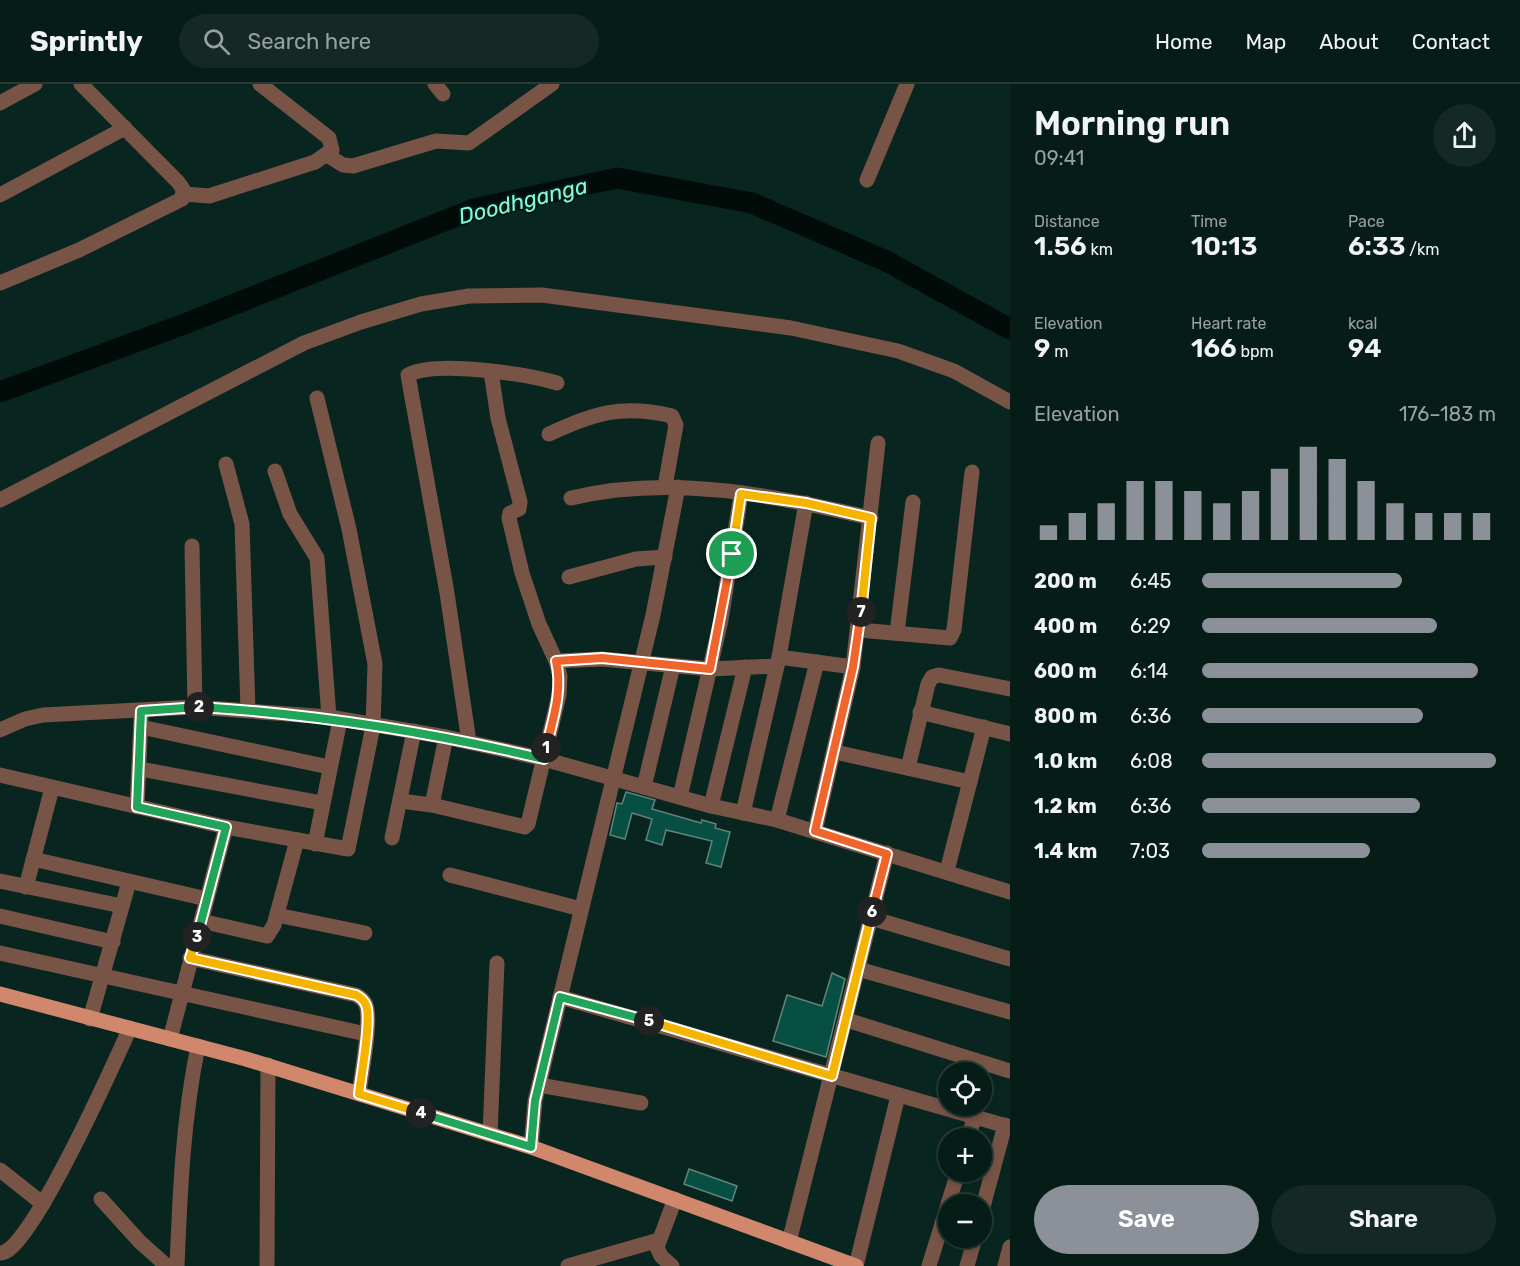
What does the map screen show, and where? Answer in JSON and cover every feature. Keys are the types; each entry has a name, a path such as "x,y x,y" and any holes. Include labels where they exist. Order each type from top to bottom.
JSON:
{"main road":[{"path":"0,994 268,1065 531,1147 856,1266"}],"street":[{"path":"0,103 35,84"},
{"path":"81,84 178,182 184,194"},
{"path":"184,194 209,196 315,162 332,150 329,138 260,84"},
{"path":"327,155 343,165 352,166 393,156 436,141 469,143 552,84"},
{"path":"867,180 907,84"},
{"path":"0,195 125,128"},
{"path":"2,276 79,250 178,202 184,194"},
{"path":"0,500 304,344 361,322 421,304 469,296 542,295 791,328 898,351 954,371 1010,402"},
{"path":"469,742 447,593 407,380 411,373 428,370 491,372 539,378 557,383"},
{"path":"400,801 432,805 525,827 528,824 559,695 560,676 556,661 539,624 522,573 509,518 510,513 519,509 520,502 498,418 491,372"},
{"path":"0,775 226,827 342,850 350,846 373,726 375,664 349,529 317,398"},
{"path":"531,1147 539,1085 665,557 676,425 672,416 626,410 600,412 549,434"},
{"path":"815,831 853,667 859,630 878,443"},
{"path":"226,464 242,524 248,710"},
{"path":"275,471 290,514 317,558 334,718 329,766 315,844"},
{"path":"859,630 950,638 954,630 972,472"},
{"path":"571,498 628,487 671,486 806,503 871,518"},
{"path":"680,797 721,620 741,494"},
{"path":"897,633 913,502"},
{"path":"743,813 778,661 806,503"},
{"path":"192,546 195,707"},
{"path":"569,577 636,559 665,557"},
{"path":"556,661 602,658 710,669 745,668 778,661 816,662 853,667"},
{"path":"777,820 816,662"},
{"path":"644,787 673,666"},
{"path":"711,806 745,668"},
{"path":"908,768 920,712 932,677 939,675 1010,689"},
{"path":"0,730 25,719 44,716 195,707 334,718 446,737 544,759 711,806 777,820 1010,892"},
{"path":"137,807 141,711"},
{"path":"920,712 1010,734"},
{"path":"141,727 329,766"},
{"path":"946,872 984,727"},
{"path":"392,838 414,731"},
{"path":"432,805 446,737"},
{"path":"834,752 970,782"},
{"path":"140,769 322,803"},
{"path":"26,887 52,788"},
{"path":"170,1039 226,827"},
{"path":"201,921 263,937 272,931 297,840"},
{"path":"789,1242 847,1020 887,854"},
{"path":"33,859 207,899"},
{"path":"450,875 581,909"},
{"path":"0,881 122,906"},
{"path":"90,1019 104,977 129,882"},
{"path":"277,915 364,933"},
{"path":"0,916 113,942"},
{"path":"871,918 1010,959"},
{"path":"0,953 366,1034"},
{"path":"190,958 356,995 366,1004 366,1034 359,1094"},
{"path":"490,1134 497,963"},
{"path":"858,969 1010,1012"},
{"path":"560,997 938,1106"},
{"path":"847,1020 1010,1071"},
{"path":"0,1253 8,1252 15,1246 43,1204 89,1116 130,1028"},
{"path":"177,1266 186,1109 198,1046"},
{"path":"267,1265 268,1065"},
{"path":"539,1085 641,1103"},
{"path":"856,1266 898,1096"},
{"path":"971,1128 975,1116 1007,1126 987,1194"},
{"path":"0,1170 43,1204"},
{"path":"929,1266 955,1182"},
{"path":"101,1198 140,1242 167,1266"},
{"path":"672,1266 658,1251 659,1240 675,1199"},
{"path":"568,1266 599,1263 659,1240"},
{"path":"1005,1266 1010,1247"},
{"path":"967,1266 972,1248"}],"building":[{"path":"626,792 655,800 652,809 701,823 702,820 716,824 715,828 730,832 721,867 706,863 712,841 666,830 662,845 646,840 652,819 632,813 625,839 610,835 617,803 622,804"},
{"path":"832,973 845,979 826,1057 773,1041 787,995 822,1006"},
{"path":"689,1169 737,1186 732,1201 684,1184"}],"waterway":[{"name":"Doodhganga","path":"0,392 187,323 474,209 617,178 752,203 886,261 1010,329"}],"route":[{"path":"741,494 806,503 871,518 853,667 815,831 887,854 832,1076 639,1018 560,997 535,1101 531,1147 359,1094 367,1010 366,1004 356,995 190,958 226,827 137,807 141,711 195,707 329,717 446,737 544,759 559,695 560,676 556,661 602,658 710,669 732,554 741,494"}]}
